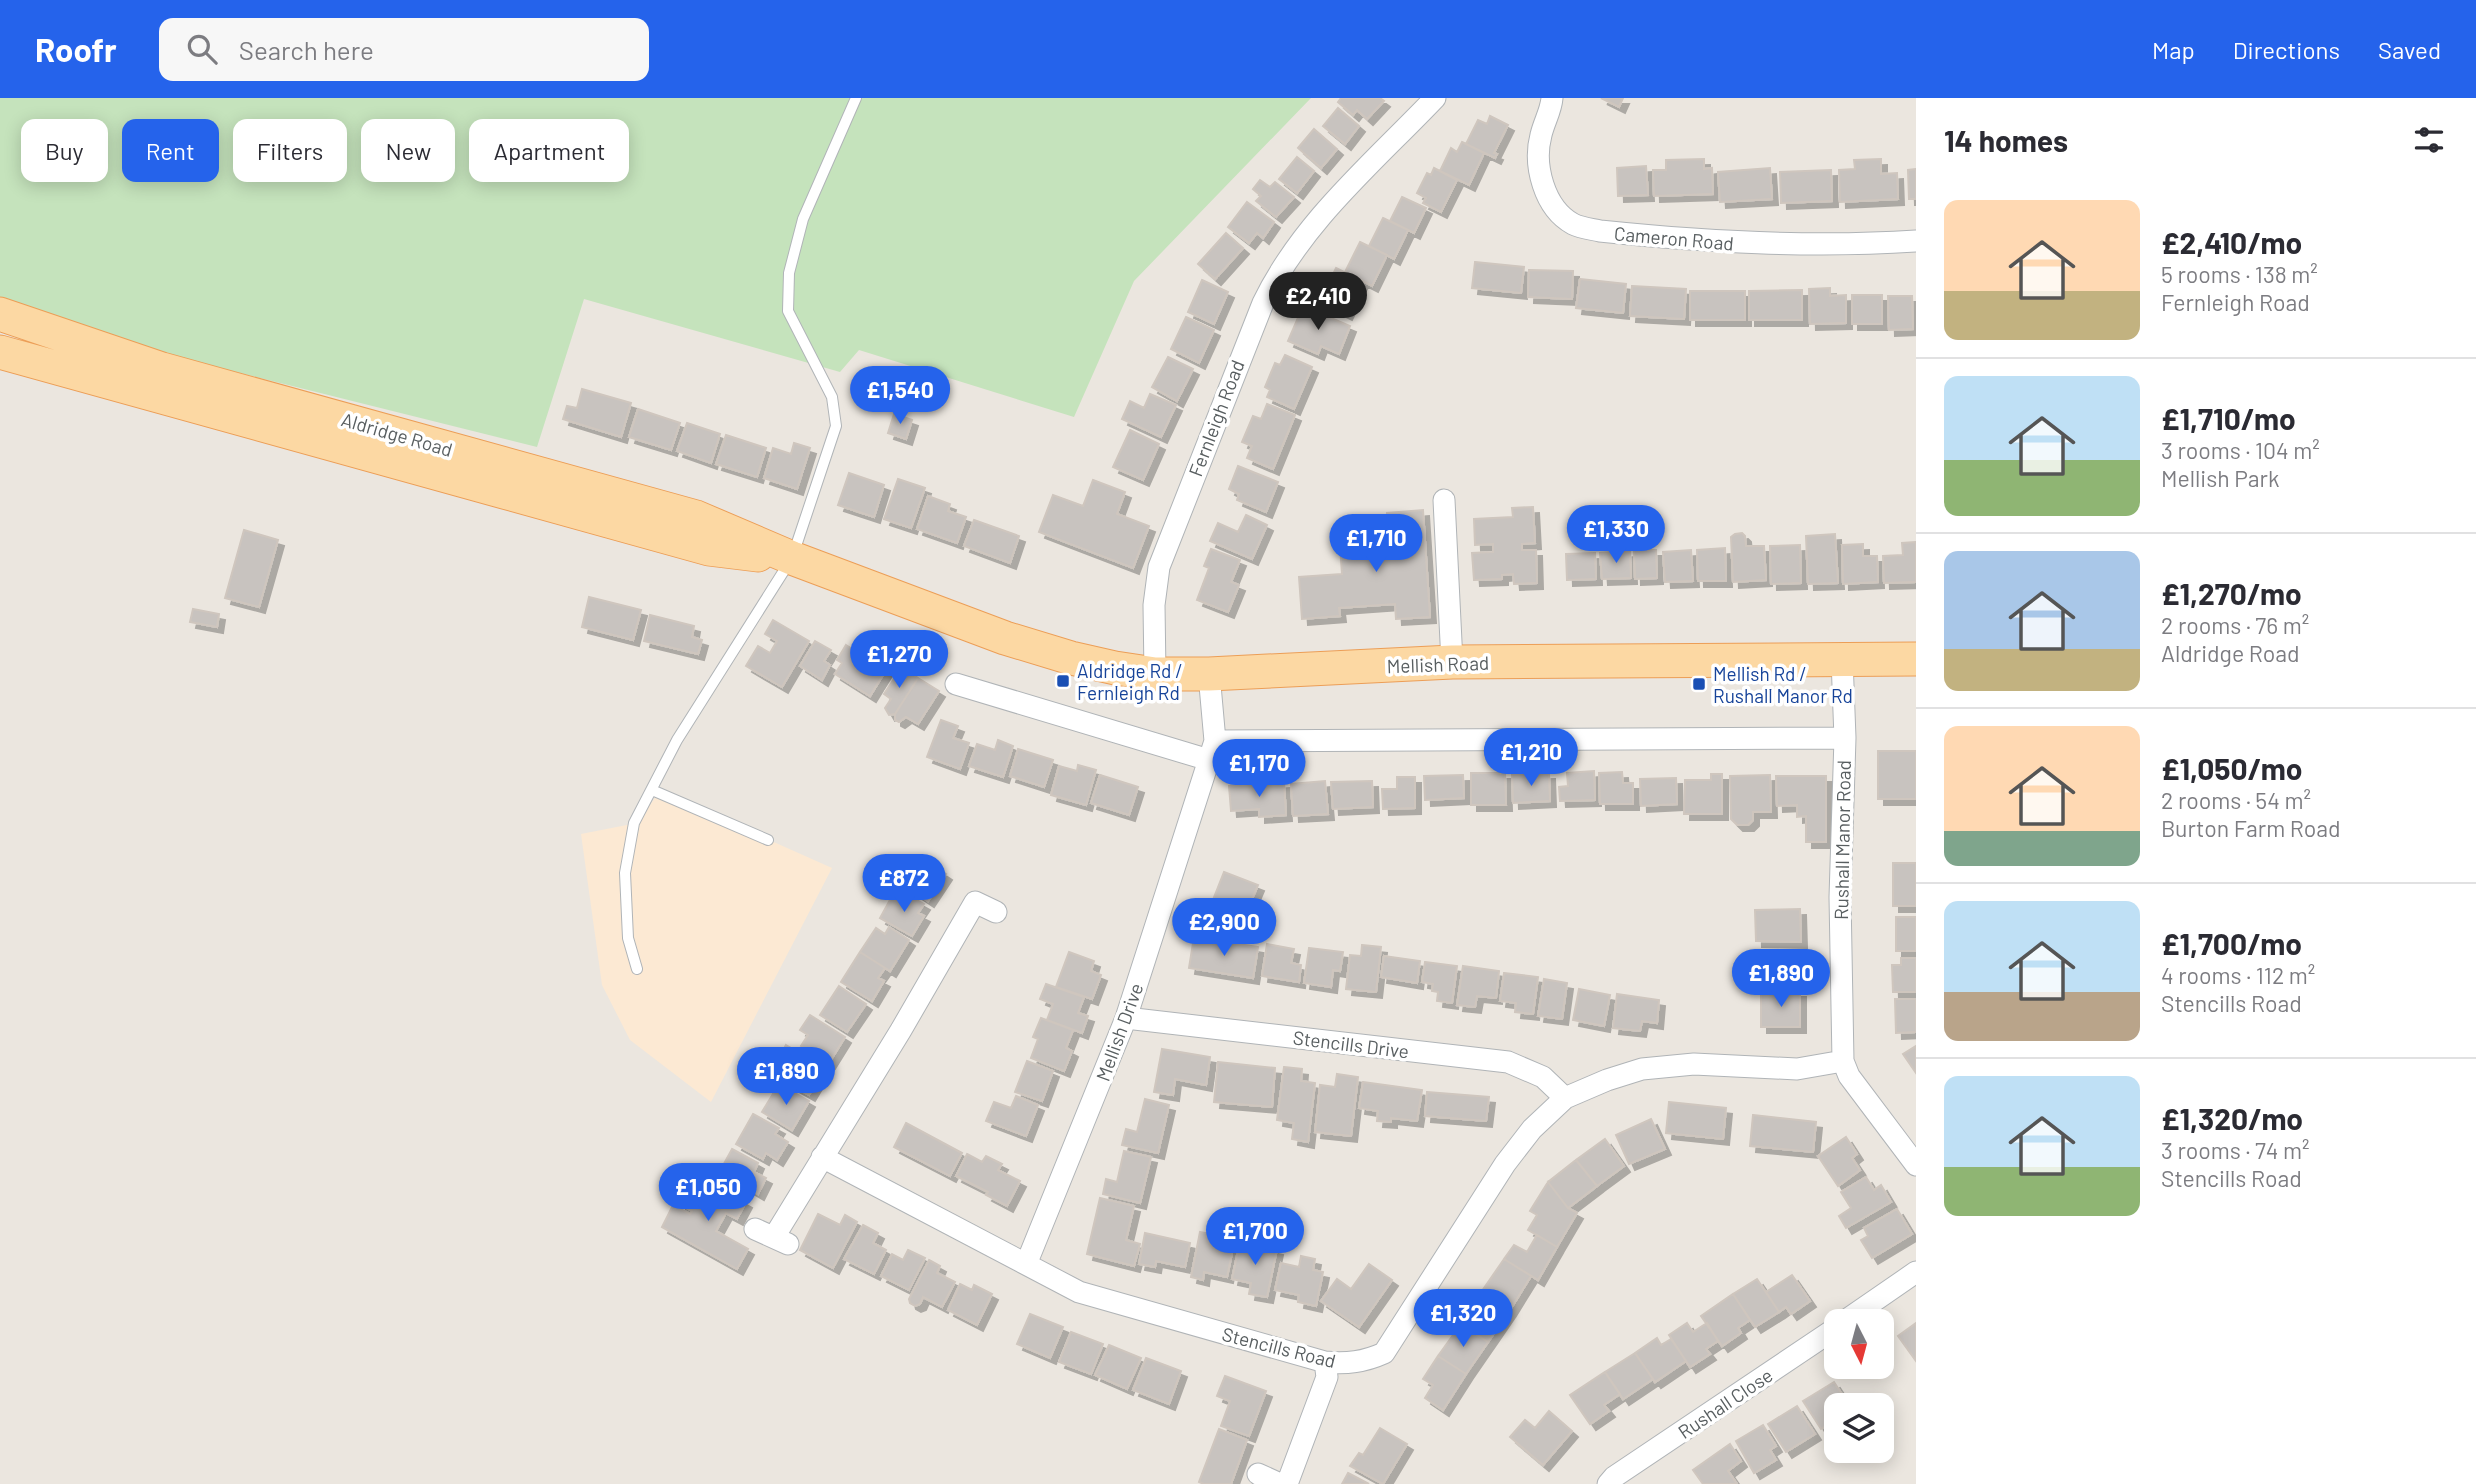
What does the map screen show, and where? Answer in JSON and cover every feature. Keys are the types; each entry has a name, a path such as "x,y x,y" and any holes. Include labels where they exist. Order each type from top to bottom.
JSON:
{"main road":[{"name":"Aldridge Road","path":"0,314 162,369 696,517 792,558 967,624"},
{"name":"Aldridge Road","path":"0,352 709,549 792,558"},
{"name":"Mellish Road","path":"967,624 1071,658 1155,674 1209,674 1452,662 1916,659"}],"street":[{"name":"Fernleigh Road","path":"1155,674 1154,605 1159,567 1263,303 1279,271 1308,231 1435,98"},
{"name":"Cameron Road","path":"1552,98 1537,153 1539,173 1554,205 1574,225 1600,232 1764,244 1916,241"},
{"path":"1444,500 1452,662"},
{"name":"Rushall Manor Road","path":"1842,659 1845,738 1840,897 1843,1061 1849,1076 1916,1165"},
{"name":"Mellish Drive","path":"1027,1262 1126,1018 1212,751 1209,674"},
{"path":"956,684 1212,751 1845,738"},
{"path":"773,1237 901,1030 975,902 996,912"},
{"name":"Stencills Drive","path":"1126,1018 1508,1062 1543,1077 1564,1098"},
{"name":"Stencills Road","path":"822,1157 1027,1262 1079,1292 1325,1362 1346,1364 1367,1361 1384,1353 1506,1164 1532,1129 1564,1098 1642,1069 1694,1064 1797,1069 1843,1061"},
{"path":"1862,1309 1916,1272"},
{"name":"Rushall Close","path":"1615,1482 1824,1336"},
{"path":"1287,1484 1327,1377 1325,1362"},
{"path":"1258,1474 1280,1484"}],"lane":[{"path":"637,969 628,938 625,873 634,823 677,740 792,558 836,426 832,397 788,311 789,272 803,219 856,98"},
{"path":"652,790 768,840"}],"shaded area":[{"path":"660,791 832,868 711,1102 630,1040 602,985 581,834 637,823"}],"green space":[{"path":"0,98 1311,98 1134,281 1074,417 859,350 840,372 584,299 537,447 143,349 0,303"}],"building":[{"path":"1341,98 1380,98 1384,101 1367,119 1357,110 1353,115 1338,102"},
{"path":"1601,98 1623,98 1619,107"},
{"path":"1338,108 1359,126 1345,144 1323,126"},
{"path":"1490,116 1508,125 1494,153 1497,154 1495,158 1466,144 1478,120 1487,124"},
{"path":"1314,129 1337,149 1321,168 1298,148"},
{"path":"1462,142 1484,153 1469,185 1440,171 1451,148 1457,152"},
{"path":"1297,157 1314,171 1297,193 1279,179"},
{"path":"1704,159 1704,169 1712,168 1713,194 1654,196 1653,170 1666,170 1666,160"},
{"path":"1881,159 1881,174 1897,173 1898,199 1840,202 1839,170 1855,169 1854,160"},
{"path":"1646,166 1648,195 1618,196 1617,168"},
{"path":"1434,168 1457,180 1441,212 1423,203 1426,198 1417,193 1427,173 1431,175"},
{"path":"1770,168 1772,199 1720,202 1718,172"},
{"path":"1916,169 1916,199 1909,199 1908,170"},
{"path":"1831,170 1832,201 1781,203 1780,172"},
{"path":"1260,180 1270,187 1275,182 1294,197 1276,217 1256,201 1261,196 1253,189"},
{"path":"1402,197 1426,208 1414,233 1390,221"},
{"path":"1247,202 1274,222 1263,238 1257,233 1249,243 1228,227"},
{"path":"1383,218 1408,230 1394,259 1369,246"},
{"path":"1226,233 1243,248 1215,279 1198,264"},
{"path":"1360,242 1387,255 1372,286 1345,272"},
{"path":"1475,262 1524,267 1521,293 1472,288"},
{"path":"1336,268 1362,281 1346,314 1320,301"},
{"path":"1529,270 1573,271 1572,299 1528,297"},
{"path":"1580,279 1626,284 1623,313 1576,308"},
{"path":"1202,280 1228,292 1214,324 1188,312"},
{"path":"1632,286 1686,289 1684,319 1630,316"},
{"path":"1830,288 1830,296 1846,295 1846,323 1810,324 1809,289"},
{"path":"1802,290 1802,320 1749,320 1749,291"},
{"path":"1690,291 1745,291 1745,320 1690,320"},
{"path":"1852,295 1882,295 1882,324 1852,324"},
{"path":"1888,296 1912,296 1913,329 1889,330"},
{"path":"1303,306 1350,326 1339,354 1321,346 1318,354 1288,341"},
{"path":"1186,317 1214,330 1199,363 1171,349"},
{"path":"1285,355 1312,367 1294,409 1267,397 1270,390 1265,387 1275,363 1280,365"},
{"path":"1168,357 1193,369 1177,401 1152,387"},
{"path":"582,389 631,403 621,437 563,419 567,406 577,408"},
{"path":"1150,394 1176,405 1161,437 1122,419 1130,401 1144,408"},
{"path":"1267,404 1295,415 1273,469 1247,458 1252,446 1242,442 1253,416 1261,419"},
{"path":"638,409 680,423 671,450 629,437"},
{"path":"894,414 912,420 906,439 888,433"},
{"path":"687,423 720,434 711,463 677,451"},
{"path":"1130,430 1159,444 1143,480 1113,467"},
{"path":"726,435 766,448 757,477 716,464"},
{"path":"794,443 810,448 797,489 764,478 773,448 791,454"},
{"path":"1238,466 1278,482 1266,512 1237,500 1239,494 1229,489"},
{"path":"849,473 884,485 874,517 838,505"},
{"path":"898,479 925,488 911,528 884,519"},
{"path":"1093,480 1125,492 1117,514 1149,526 1133,568 1039,532 1053,495 1083,506"},
{"path":"928,496 950,504 948,511 966,517 957,543 917,529"},
{"path":"1533,507 1535,543 1522,544 1522,550 1536,550 1537,583 1514,584 1513,574 1502,575 1502,579 1474,580 1472,553 1493,552 1493,544 1475,545 1474,519 1513,517 1512,508"},
{"path":"1423,510 1430,617 1396,619 1395,604 1339,608 1340,616 1302,619 1299,577 1342,574 1340,545 1389,541 1387,513"},
{"path":"1246,515 1267,525 1252,559 1210,541 1218,523 1238,532"},
{"path":"974,520 1019,536 1010,563 964,546"},
{"path":"244,530 278,540 259,607 225,598"},
{"path":"1742,533 1746,546 1764,546 1766,580 1733,582 1731,537"},
{"path":"1835,534 1838,583 1808,584 1806,536"},
{"path":"1916,542 1916,582 1884,583 1883,556 1903,555 1902,543"},
{"path":"1863,544 1863,556 1877,556 1878,582 1843,584 1842,545"},
{"path":"1800,545 1801,583 1771,584 1770,546"},
{"path":"1725,548 1726,581 1698,581 1697,550"},
{"path":"1211,549 1240,560 1231,582 1239,585 1228,612 1197,600 1209,568 1204,566"},
{"path":"1634,550 1656,550 1657,578 1635,579"},
{"path":"1691,550 1693,581 1665,582 1663,552"},
{"path":"1630,551 1631,578 1602,579 1600,553"},
{"path":"1595,553 1596,579 1567,580 1566,554"},
{"path":"589,597 641,610 633,640 582,627"},
{"path":"193,609 219,614 217,627 190,622"},
{"path":"650,615 694,626 692,637 702,640 698,654 644,641"},
{"path":"773,620 809,641 782,687 746,666 758,646 770,653 777,641 765,634"},
{"path":"815,641 831,650 824,661 830,665 822,680 800,666"},
{"path":"846,645 886,670 870,696 835,674 842,663 837,660"},
{"path":"902,667 918,678 895,714 889,715 885,708 891,699 884,694"},
{"path":"918,678 939,691 918,724 906,717 899,722 895,720 895,714"},
{"path":"941,720 958,726 953,738 969,743 960,769 927,757"},
{"path":"998,740 1013,746 1003,777 969,766 977,744 995,750"},
{"path":"1018,749 1053,760 1044,787 1010,776"},
{"path":"1878,751 1916,751 1916,799 1878,799"},
{"path":"1078,765 1096,770 1086,805 1051,795 1059,766 1077,771"},
{"path":"1594,771 1595,800 1560,801 1559,787 1568,786 1567,773"},
{"path":"1622,772 1623,783 1633,783 1633,804 1600,804 1599,773"},
{"path":"1471,773 1505,773 1506,805 1471,805"},
{"path":"1549,773 1550,801 1513,803 1512,774"},
{"path":"1711,774 1722,774 1722,814 1684,814 1685,780 1711,780"},
{"path":"1100,775 1138,787 1129,815 1091,803"},
{"path":"1463,775 1464,798 1425,800 1424,776"},
{"path":"1770,775 1771,812 1753,812 1753,820 1748,825 1737,825 1731,819 1730,776"},
{"path":"1776,776 1826,776 1826,842 1806,842 1806,816 1797,817 1797,805 1777,806"},
{"path":"1397,777 1415,777 1415,808 1383,809 1382,789 1397,789"},
{"path":"1676,778 1677,804 1641,806 1640,779"},
{"path":"1325,781 1328,814 1293,816 1291,784"},
{"path":"1372,781 1373,807 1333,809 1331,782"},
{"path":"1284,782 1286,815 1259,817 1259,809 1231,811 1229,786"},
{"path":"925,860 946,874 928,901 900,882 914,862 920,866"},
{"path":"1893,863 1916,863 1916,906 1893,906"},
{"path":"1224,872 1258,885 1244,918 1211,905"},
{"path":"906,894 924,904 918,913 924,916 912,936 880,918 891,898 901,903"},
{"path":"1800,909 1801,942 1756,941 1755,910"},
{"path":"1896,917 1916,917 1916,951 1896,951"},
{"path":"889,927 909,940 890,971 860,952 876,928 885,934"},
{"path":"1194,937 1258,947 1253,978 1189,968"},
{"path":"1267,944 1294,949 1291,963 1301,965 1299,982 1262,976"},
{"path":"1362,945 1381,947 1376,992 1346,989 1350,955 1361,956"},
{"path":"1309,948 1343,952 1340,971 1333,970 1331,987 1304,983"},
{"path":"1764,950 1800,950 1800,982 1752,982 1749,972 1752,969 1764,969"},
{"path":"860,952 885,968 878,978 884,981 872,1001 841,982"},
{"path":"1069,952 1094,961 1091,971 1101,975 1092,999 1056,987"},
{"path":"1384,956 1420,961 1417,983 1381,977"},
{"path":"1901,958 1916,958 1916,992 1893,992 1892,965 1901,965"},
{"path":"1425,962 1457,966 1452,1003 1437,1001 1438,992 1432,991 1433,984 1422,982"},
{"path":"1463,966 1499,971 1496,998 1477,996 1475,1007 1457,1005"},
{"path":"1504,973 1538,977 1533,1014 1515,1012 1516,1003 1500,1001"},
{"path":"1544,979 1567,983 1562,1019 1538,1016"},
{"path":"1046,984 1084,997 1078,1013 1088,1016 1082,1033 1047,1020 1053,1004 1040,999"},
{"path":"839,986 866,1004 847,1032 820,1015"},
{"path":"1579,989 1610,995 1604,1026 1573,1020"},
{"path":"1761,991 1800,991 1800,1027 1761,1027"},
{"path":"1617,994 1659,1000 1657,1023 1642,1021 1640,1031 1613,1028"},
{"path":"1895,999 1916,999 1916,1032 1896,1033"},
{"path":"810,1015 845,1037 829,1063 801,1046 808,1035 800,1030"},
{"path":"1041,1018 1073,1030 1066,1048 1072,1051 1064,1071 1031,1058 1038,1039 1033,1037"},
{"path":"786,1045 825,1068 809,1095 781,1079 788,1066 778,1060"},
{"path":"1916,1046 1916,1073 1903,1054"},
{"path":"1162,1049 1210,1057 1206,1085 1175,1079 1173,1095 1154,1092"},
{"path":"1027,1061 1053,1071 1042,1101 1015,1092"},
{"path":"1218,1062 1275,1068 1272,1107 1214,1102"},
{"path":"1284,1067 1302,1069 1301,1081 1315,1083 1308,1142 1292,1139 1294,1123 1277,1120"},
{"path":"1337,1074 1358,1077 1351,1136 1315,1132 1320,1085 1335,1087"},
{"path":"1363,1082 1422,1090 1417,1121 1391,1118 1391,1122 1377,1121 1378,1111 1359,1108"},
{"path":"779,1084 809,1101 792,1130 762,1112"},
{"path":"1427,1092 1489,1097 1486,1121 1425,1116"},
{"path":"1016,1096 1038,1105 1026,1136 986,1121 994,1102 1011,1108"},
{"path":"1145,1099 1169,1105 1158,1153 1122,1145 1126,1129 1137,1132"},
{"path":"1669,1102 1726,1108 1723,1139 1666,1133"},
{"path":"753,1114 779,1128 775,1134 788,1142 777,1160 766,1153 763,1159 736,1144"},
{"path":"1753,1115 1816,1122 1813,1152 1750,1146"},
{"path":"1651,1119 1665,1149 1629,1164 1616,1135"},
{"path":"906,1123 962,1153 950,1176 894,1147"},
{"path":"1846,1137 1857,1154 1852,1158 1860,1170 1838,1186 1818,1156"},
{"path":"1605,1139 1624,1166 1597,1186 1576,1160"},
{"path":"732,1149 758,1163 754,1172 766,1178 758,1194 739,1183 735,1191 715,1180"},
{"path":"1124,1151 1151,1157 1140,1203 1103,1194 1106,1179 1117,1182"},
{"path":"967,1154 982,1162 986,1156 1002,1164 998,1170 1020,1181 1007,1206 986,1195 988,1192 956,1176"},
{"path":"1576,1160 1597,1186 1568,1208 1548,1182"},
{"path":"1866,1177 1874,1190 1881,1185 1891,1202 1846,1228 1839,1216 1851,1208 1841,1192"},
{"path":"1548,1182 1568,1208 1577,1213 1557,1247 1528,1230 1537,1215 1530,1211"},
{"path":"712,1183 746,1202 737,1219 726,1213 716,1231 748,1249 737,1269 662,1227 673,1205 690,1214 692,1211 680,1204 679,1199 684,1193 690,1191 703,1198"},
{"path":"1100,1198 1134,1206 1126,1240 1140,1244 1134,1266 1087,1254"},
{"path":"1897,1209 1912,1234 1872,1258 1861,1240 1868,1236 1864,1228"},
{"path":"818,1214 840,1225 845,1215 857,1222 833,1268 800,1250"},
{"path":"863,1225 878,1233 873,1243 886,1250 874,1274 844,1259"},
{"path":"1200,1232 1235,1239 1227,1277 1204,1272 1203,1280 1191,1277"},
{"path":"1145,1233 1190,1243 1185,1267 1156,1261 1155,1267 1139,1264"},
{"path":"1537,1235 1557,1247 1538,1280 1504,1259 1514,1245 1527,1252"},
{"path":"1240,1241 1277,1249 1267,1297 1249,1294 1251,1283 1232,1279"},
{"path":"908,1250 925,1258 909,1290 881,1276 892,1254 903,1260"},
{"path":"1301,1256 1315,1259 1313,1270 1323,1272 1316,1306 1298,1302 1299,1295 1275,1290 1281,1263 1299,1267"},
{"path":"1504,1259 1531,1276 1510,1310 1482,1291"},
{"path":"929,1260 940,1266 937,1273 955,1282 942,1307 923,1297 920,1304 915,1306 910,1303 909,1299"},
{"path":"1369,1264 1392,1280 1359,1327 1321,1301 1337,1279 1351,1289"},
{"path":"1792,1275 1810,1301 1791,1314 1786,1307 1779,1312 1766,1292"},
{"path":"1757,1279 1779,1312 1755,1327 1733,1294"},
{"path":"960,1284 972,1290 974,1285 992,1294 977,1325 948,1310"},
{"path":"1482,1291 1510,1310 1488,1342 1461,1324"},
{"path":"1733,1294 1750,1320 1738,1328 1741,1333 1722,1346 1701,1316"},
{"path":"1030,1314 1063,1327 1050,1358 1017,1344"},
{"path":"1687,1323 1693,1332 1707,1323 1718,1341 1706,1349 1710,1354 1690,1367 1669,1335"},
{"path":"1916,1323 1916,1361 1898,1336"},
{"path":"1461,1324 1488,1342 1466,1374 1438,1356"},
{"path":"1071,1332 1103,1344 1091,1374 1059,1362"},
{"path":"1657,1338 1661,1345 1671,1339 1686,1361 1655,1382 1635,1353"},
{"path":"1109,1345 1141,1358 1127,1389 1095,1375"},
{"path":"1635,1353 1653,1379 1623,1399 1605,1372"},
{"path":"1438,1356 1466,1374 1443,1410 1425,1398 1433,1385 1423,1379"},
{"path":"1146,1358 1181,1371 1169,1404 1133,1390"},
{"path":"1605,1372 1620,1394 1604,1405 1609,1411 1590,1424 1570,1395"},
{"path":"1225,1376 1266,1391 1249,1436 1221,1426 1230,1401 1217,1396"},
{"path":"1834,1382 1841,1393 1824,1393 1824,1427 1821,1429 1803,1401"},
{"path":"1797,1406 1815,1434 1786,1452 1768,1424"},
{"path":"1549,1411 1572,1431 1543,1465 1510,1437 1525,1420 1535,1428"},
{"path":"1763,1425 1776,1446 1770,1450 1776,1460 1754,1473 1736,1441"},
{"path":"1380,1428 1407,1444 1383,1484 1350,1466 1359,1453 1363,1455"},
{"path":"1219,1429 1247,1440 1231,1484 1204,1484 1199,1482"},
{"path":"1730,1444 1741,1461 1728,1471 1737,1484 1703,1484 1693,1470"},
{"path":"1348,1473 1369,1484 1342,1484"}],"place":[{"name":"Aldridge Rd / Fernleigh Rd","path":"1063,681"},
{"name":"Mellish Rd / Rushall Manor Rd","path":"1699,684"}]}
